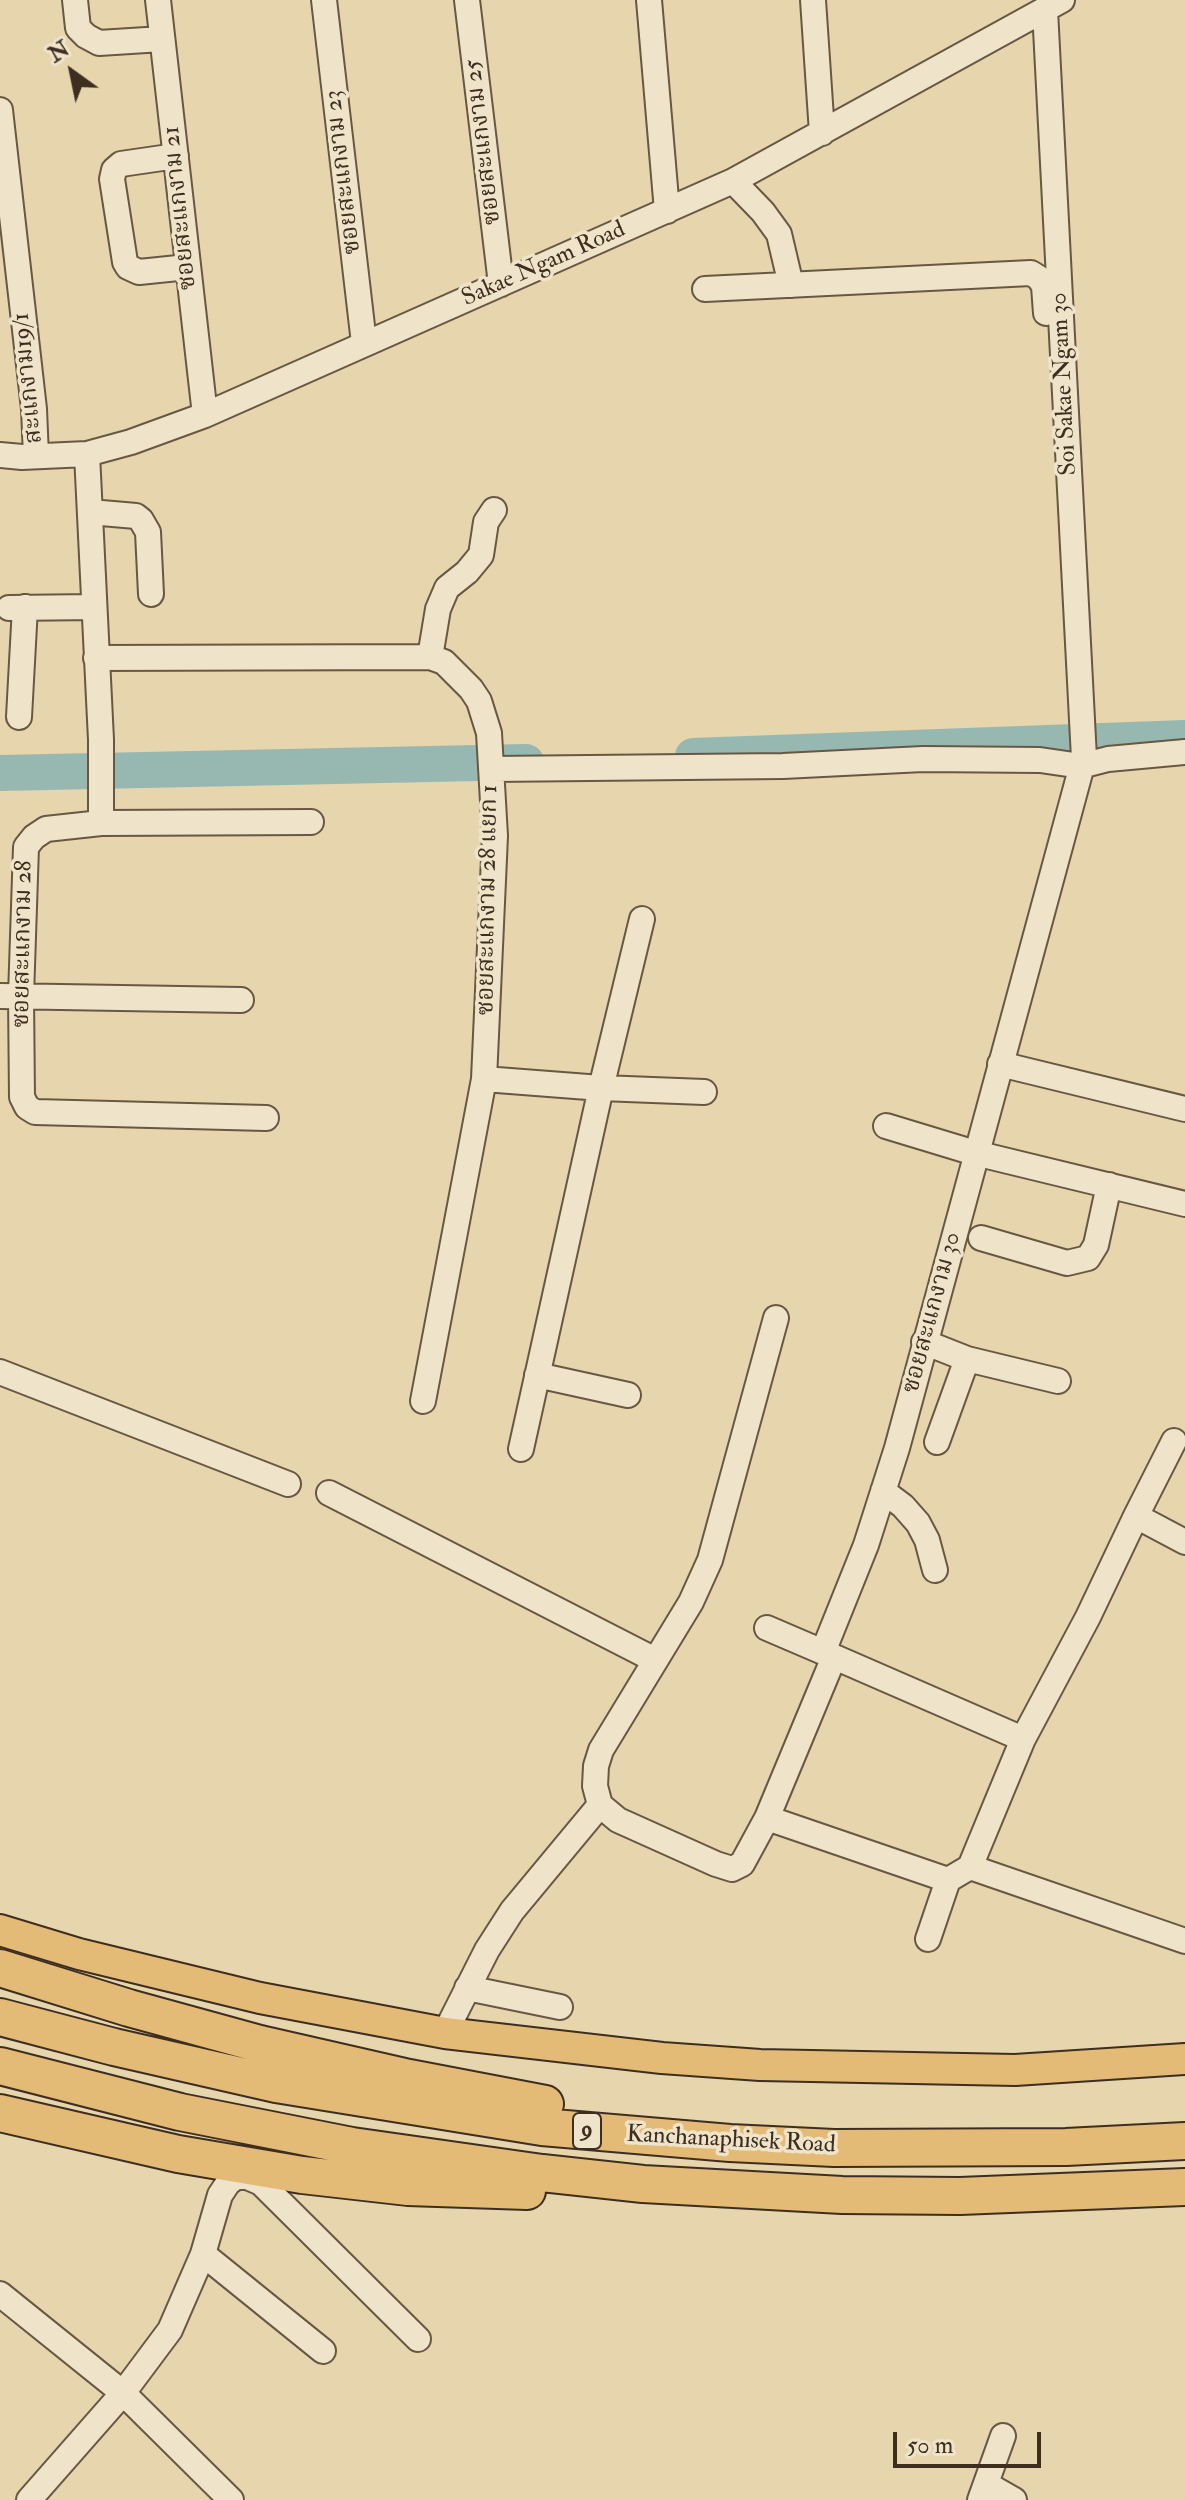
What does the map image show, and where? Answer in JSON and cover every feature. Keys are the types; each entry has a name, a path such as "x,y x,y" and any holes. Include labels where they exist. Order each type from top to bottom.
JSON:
{"highway":[{"path":"0,1968 192,2025 409,2078 590,2112 834,2148"},
{"name":"Kanchanaphisek Road","path":"0,2017 197,2067 412,2108 542,2127 633,2136 834,2148 1066,2147 1185,2141"},
{"name":"Kanchanaphisek Road","path":"0,2066 180,2112 352,2146 542,2173 731,2190 960,2196 1185,2187"},
{"path":"0,2113 240,2166 408,2187 510,2191 731,2190"}],"main road":[{"path":"0,1930 79,1954 260,1998 445,2033 662,2058 760,2065 1015,2070 1185,2059"}],"street":[{"path":"75,0 78,28 99,43 162,39"},
{"name":"ซอยสะแกงาม 21","path":"158,0 205,415"},
{"name":"ซอยสะแกงาม 23","path":"324,0 364,343"},
{"name":"ซอยสะแกงาม 25","path":"467,0 501,284"},
{"path":"649,0 667,211"},
{"path":"813,0 822,133"},
{"name":"Sakae Ngam Road","path":"20,456 87,454 131,442 205,415 733,181 1053,5"},
{"name":"Soi Sakae Ngam 30","path":"1053,5 1083,711 1082,762"},
{"name":"สะแกงาม19/1","path":"0,110 34,409 20,456"},
{"path":"176,156 121,164 114,170 112,179 128,267 133,271 145,272 188,267"},
{"path":"733,181 779,234 791,285"},
{"path":"0,251 20,456"},
{"path":"705,289 1031,273 1044,286 1054,460"},
{"path":"87,454 101,740 101,823"},
{"path":"96,658 430,657 442,598 447,588 467,572 481,555 486,522 494,510"},
{"path":"90,512 136,516 141,520 148,532 151,594"},
{"path":"19,717 16,608 94,607"},
{"name":"ซอยสะแกงาม 28 แยก 1","path":"423,1401 484,1079 495,836 489,733 479,701 444,662 430,657"},
{"path":"492,766 783,766 923,759 1082,762 1185,752"},
{"name":"ซอยสะแกงาม 30","path":"600,1805 618,1820 732,1869 742,1864 767,1818 829,1654 897,1448 1082,762"},
{"name":"ซอยสะแกงาม 28","path":"266,1118 35,1112 27,1107 22,1097 11,996 26,847 46,829 101,823 311,822"},
{"path":"521,1449 642,919"},
{"path":"11,996 241,1000"},
{"path":"1000,1064 1184,1106"},
{"path":"484,1079 704,1092"},
{"path":"886,1126 975,1153 1185,1204"},
{"path":"981,1238 1067,1263 1088,1258 1096,1245 1109,1185"},
{"path":"445,2033 512,1911 600,1805 595,1786 601,1750 691,1602 710,1560 776,1318"},
{"path":"924,1342 967,1359 1058,1381"},
{"path":"937,1442 967,1359"},
{"path":"0,1372 288,1484"},
{"path":"537,1375 628,1395"},
{"path":"928,1939 948,1880 970,1867 1023,1739 1088,1617 1174,1441"},
{"path":"883,1491 903,1506 918,1523 927,1540 935,1570"},
{"path":"329,1493 655,1660"},
{"path":"1136,1516 1185,1542"},
{"path":"767,1628 1023,1739"},
{"path":"767,1818 948,1880"},
{"path":"970,1867 1185,1941"},
{"path":"467,1988 560,2007"},
{"path":"29,2500 123,2393 170,2330 203,2254 220,2195 236,2177 247,2177 261,2183 418,2339"},
{"path":"203,2254 323,2351"},
{"path":"0,2294 123,2393 206,2491 231,2500"},
{"path":"1003,2436 983,2492 1014,2500"}],"waterway":[{"path":"693,756 1185,738"},
{"path":"0,773 526,762"}]}
